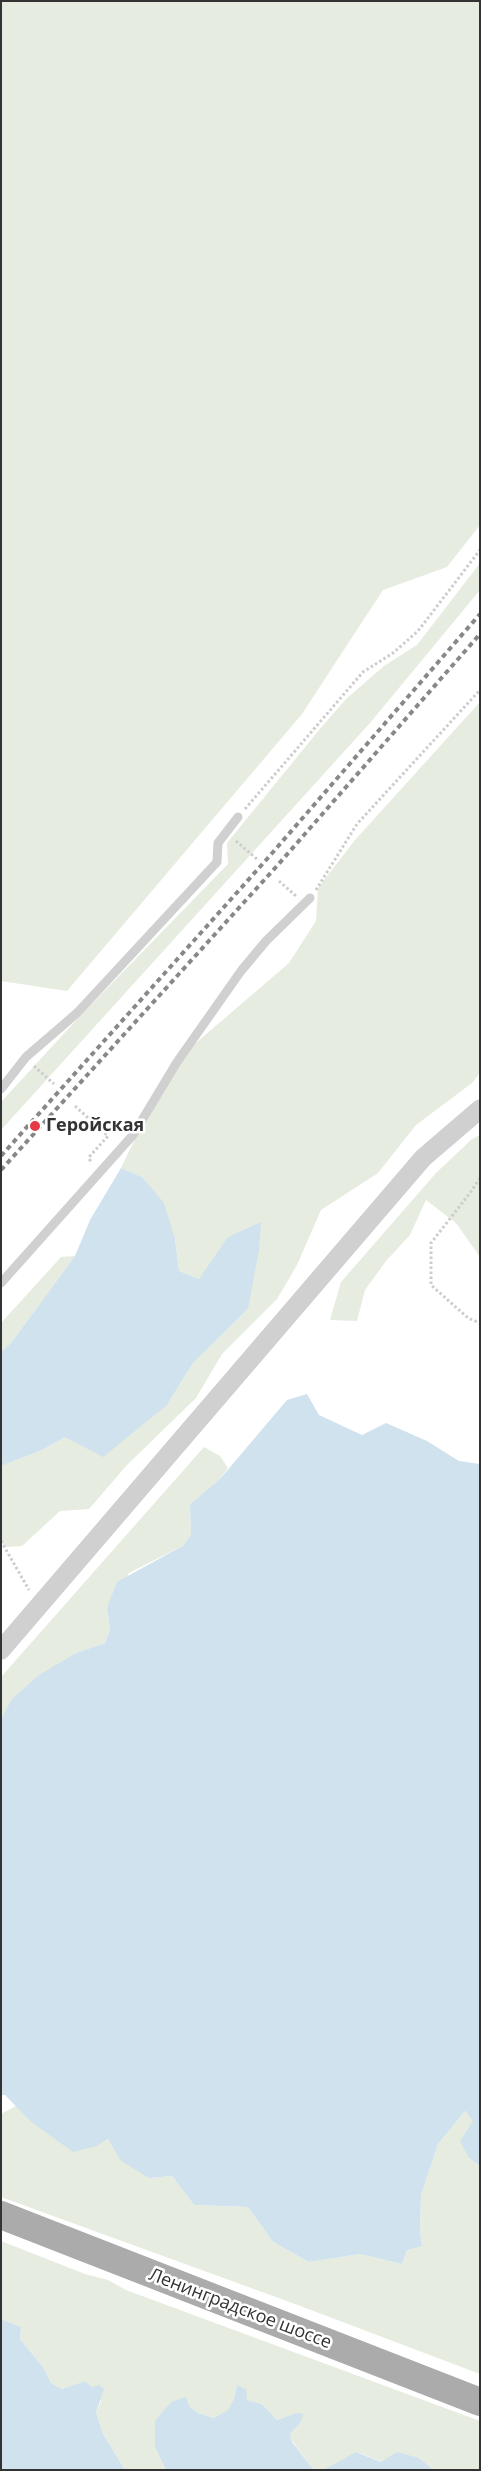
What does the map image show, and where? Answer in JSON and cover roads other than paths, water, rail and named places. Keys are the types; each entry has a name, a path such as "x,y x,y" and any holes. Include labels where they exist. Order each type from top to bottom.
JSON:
{"main road":[{"name":"Ленинградское шоссе","path":"1,2215 480,2402"}],"street":[{"path":"1,1650 423,1158 480,1109"}],"lane":[{"path":"1,1089 26,1057 77,1013 217,862 218,843 238,817"},
{"path":"1,1283 133,1135 177,1062 241,970 266,941 310,898"}],"water":[{"path":"121,1168 142,1177 164,1203 175,1239 179,1271 199,1279 228,1237 261,1222 259,1250 248,1309 193,1363 167,1405 103,1457 65,1437 42,1450 1,1466 1,1352 11,1343 75,1256 90,1220"},
{"path":"307,1394 319,1415 362,1435 386,1423 427,1441 459,1461 480,1464 480,2166 469,2158 460,2141 473,2121 465,2111 438,2144 421,2195 420,2231 422,2246 407,2250 402,2264 360,2254 309,2262 273,2242 248,2207 194,2205 172,2176 149,2178 121,2161 108,2139 97,2146 73,2152 30,2121 5,2095 1,2095 1,1719 11,1700 39,1675 76,1653 105,1643 110,1630 107,1608 117,1582 184,1545 191,1535 190,1504 220,1479 287,1400"},
{"path":"1,2319 21,2327 20,2339 43,2367 51,2383 62,2389 85,2381 92,2387 99,2385 104,2389 96,2413 103,2434 125,2470 1,2470"},
{"path":"237,2385 246,2389 247,2400 262,2404 277,2420 296,2413 303,2414 301,2422 290,2434 292,2442 314,2470 166,2470 155,2447 155,2421 171,2402 186,2397 190,2407 198,2413 214,2418 228,2410 234,2399"},
{"path":"356,2452 381,2462 397,2452 419,2458 434,2470 323,2470"}],"railway":[{"path":"1,1156 267,859 480,614"},
{"path":"1,1170 276,867 480,634"}],"place":[{"name":"Геройская","path":"35,1126"}]}
